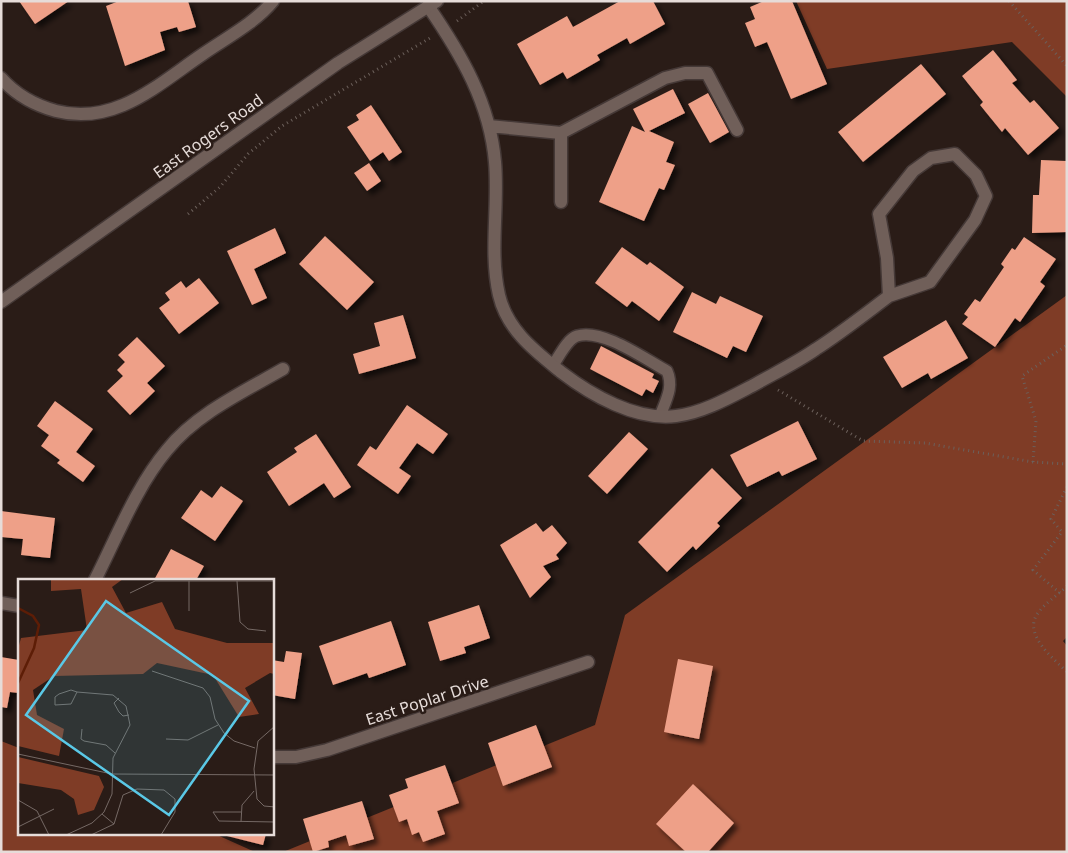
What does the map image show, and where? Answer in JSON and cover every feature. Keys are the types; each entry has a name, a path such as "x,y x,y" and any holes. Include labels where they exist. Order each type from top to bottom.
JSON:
{"street":[{"path":"1,78 10,88 27,100 47,109 66,113 101,114 135,100 250,22 273,1"},
{"path":"430,3 476,86 489,126 495,162 494,266 499,297 518,335 534,351 601,398 646,415 676,416 701,409 729,398 815,350 889,296 930,282 975,220 986,196 976,175 955,154 931,158 913,171 879,214 887,258 889,296"},
{"name":"East Rogers Road","path":"1,302 338,63 430,3"},
{"path":"489,126 561,133 665,78 685,73 707,73 737,130"},
{"path":"561,133 561,202"},
{"path":"95,579 149,473 168,448 194,423 283,369"},
{"path":"1,603 18,606"},
{"name":"East Poplar Drive","path":"274,757 296,756 327,750 588,662"}],"lane":[{"path":"553,365 576,336 595,335 613,341 667,371 671,380 669,392 660,416"}],"path":[{"path":"188,214 220,187 248,154 282,126 444,30 484,1"},
{"path":"1009,1 1067,66"},
{"path":"1033,462 1036,421 1022,376 1067,345"},
{"path":"762,380 863,441 925,444 1033,462 1067,464"},
{"path":"1060,593 1033,570 1062,532 1051,519 1067,487"},
{"path":"1067,586 1037,614 1034,627 1040,645 1067,672"}],"shaded area":[{"path":"796,1 1067,1 1067,97 1012,42 827,69"},
{"path":"1067,295 1067,637 1063,641 1067,646 1067,852 283,852 595,725 625,615"},
{"path":"1,741 18,748 18,836 219,836 255,852 1,852"}],"building":[{"path":"19,1 69,1 35,24"},
{"path":"119,1 188,1 196,27 179,32 177,27 160,32 165,50 125,66 106,6"},
{"path":"620,1 653,1 665,24 630,44 627,38 597,55 600,60 567,79 563,72 540,85 517,44 567,16 573,27"},
{"path":"764,1 792,1 827,84 791,99 767,42 755,47 745,23 755,19 750,7"},
{"path":"993,50 1017,80 1012,83 1030,103 1034,100 1059,128 1028,155 1005,128 1002,132 980,105 983,102 962,76"},
{"path":"921,64 946,94 863,162 838,132"},
{"path":"673,89 685,113 649,131 674,142 666,162 675,165 664,190 659,188 644,221 599,202 632,126 645,132 633,109"},
{"path":"708,93 729,132 710,143 688,104"},
{"path":"371,105 402,152 389,161 383,152 370,161 347,127 359,120 356,115"},
{"path":"1041,160 1067,161 1067,232 1032,233 1033,195 1039,195"},
{"path":"369,163 381,181 367,191 354,173"},
{"path":"275,228 286,253 254,269 267,298 252,305 227,251"},
{"path":"325,236 374,282 347,310 299,264"},
{"path":"1024,237 1056,259 1040,282 1045,286 1020,322 1015,318 995,347 962,324 968,317 964,314 975,299 980,302 1004,267 1001,264 1012,248 1015,250"},
{"path":"622,247 647,265 650,262 684,287 659,321 632,301 627,307 595,283"},
{"path":"199,278 219,303 179,334 159,308 170,300 165,293 181,281 186,288"},
{"path":"692,292 716,304 720,296 763,316 746,352 733,346 727,358 673,332"},
{"path":"403,315 416,358 359,374 353,354 380,346 374,323"},
{"path":"946,320 968,358 931,379 928,373 902,388 883,357"},
{"path":"137,337 165,366 147,383 155,391 130,415 107,391 123,376 117,370 125,362 118,355"},
{"path":"601,346 654,374 652,378 659,381 653,393 646,389 642,396 590,369"},
{"path":"55,401 93,429 76,452 95,466 83,482 57,463 60,460 41,446 49,435 37,426"},
{"path":"407,405 448,434 433,454 417,443 399,468 411,476 398,494 357,465 370,446 376,450"},
{"path":"798,421 817,459 782,476 779,471 747,487 730,455"},
{"path":"629,432 648,449 607,494 588,476"},
{"path":"316,434 351,487 334,498 324,483 289,506 267,472 297,452 294,448"},
{"path":"712,468 742,498 717,523 720,526 696,550 693,546 667,572 638,542"},
{"path":"221,486 243,501 215,541 181,518 201,490 212,498"},
{"path":"1,511 55,518 50,558 21,555 23,539 1,537"},
{"path":"536,523 543,532 552,525 567,543 556,555 559,559 543,566 551,577 530,598 500,545"},
{"path":"171,549 204,566 197,579 155,579"},
{"path":"479,605 490,638 464,647 466,653 440,661 428,622"},
{"path":"391,621 406,665 369,678 367,673 333,685 319,646"},
{"path":"286,651 302,653 295,699 274,695 274,660 284,662"},
{"path":"1,657 18,660 18,693 10,692 7,708 1,707"},
{"path":"678,659 713,666 699,739 664,732"},
{"path":"536,725 552,767 503,786 488,743"},
{"path":"445,765 459,803 437,811 445,834 423,842 419,832 412,835 407,819 399,822 389,795 408,788 405,779"},
{"path":"693,784 734,823 708,852 686,852 656,824"},
{"path":"362,801 374,839 349,846 346,835 328,841 329,847 313,852 303,819"},
{"path":"227,836 265,836 263,845"}]}
